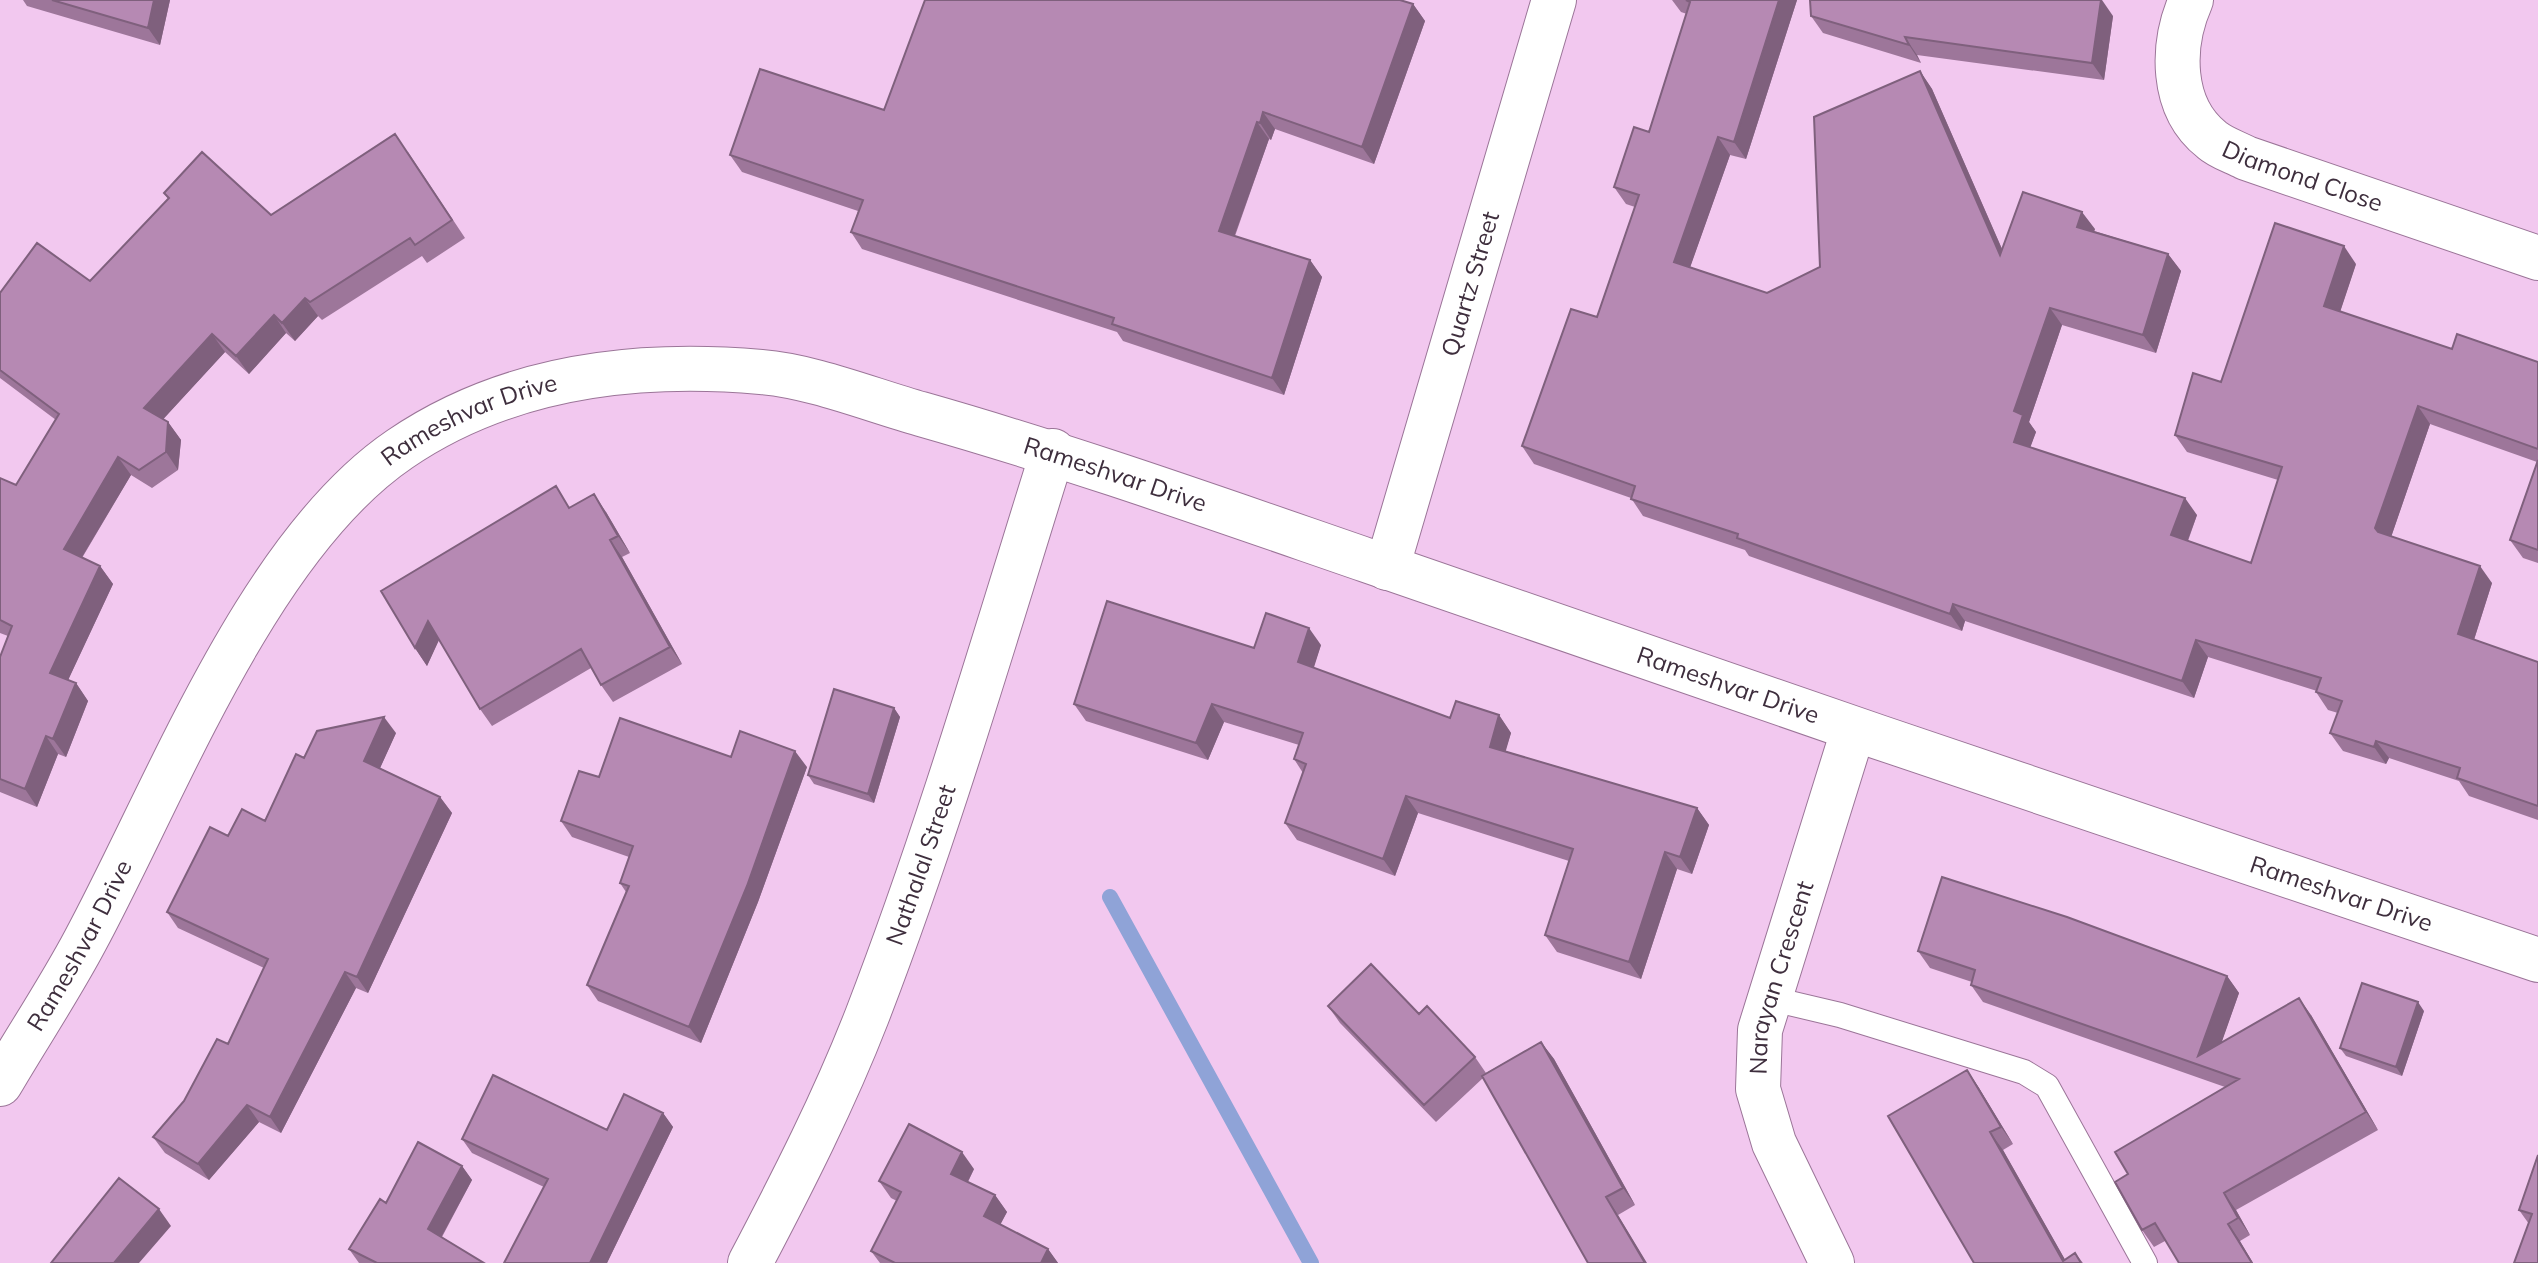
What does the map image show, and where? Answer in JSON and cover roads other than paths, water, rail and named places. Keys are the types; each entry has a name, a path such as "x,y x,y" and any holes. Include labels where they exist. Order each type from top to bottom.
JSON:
{"street":[{"name":"Quartz Street","path":"1387,568 1554,0"},
{"name":"Diamond Close","path":"2191,0 2178,41 2178,80 2196,125 2213,142 2246,158 2538,258"},
{"name":"Rameshvar Drive","path":"0,1084 83,946 227,662 280,575 336,506 395,451 465,412 559,379 663,367 771,373 1053,451 1853,731 2538,960"},
{"name":"Nathalal Street","path":"750,1263 782,1202 866,1017 941,805 1053,451"},
{"name":"Narayan Crescent","path":"1832,1263 1774,1143 1758,1089 1760,1030 1853,731"}],"lane":[{"path":"1768,998 1840,1015 2024,1072 2047,1086 2145,1263"}],"waterway":[{"path":"1110,897 1311,1263"}]}
